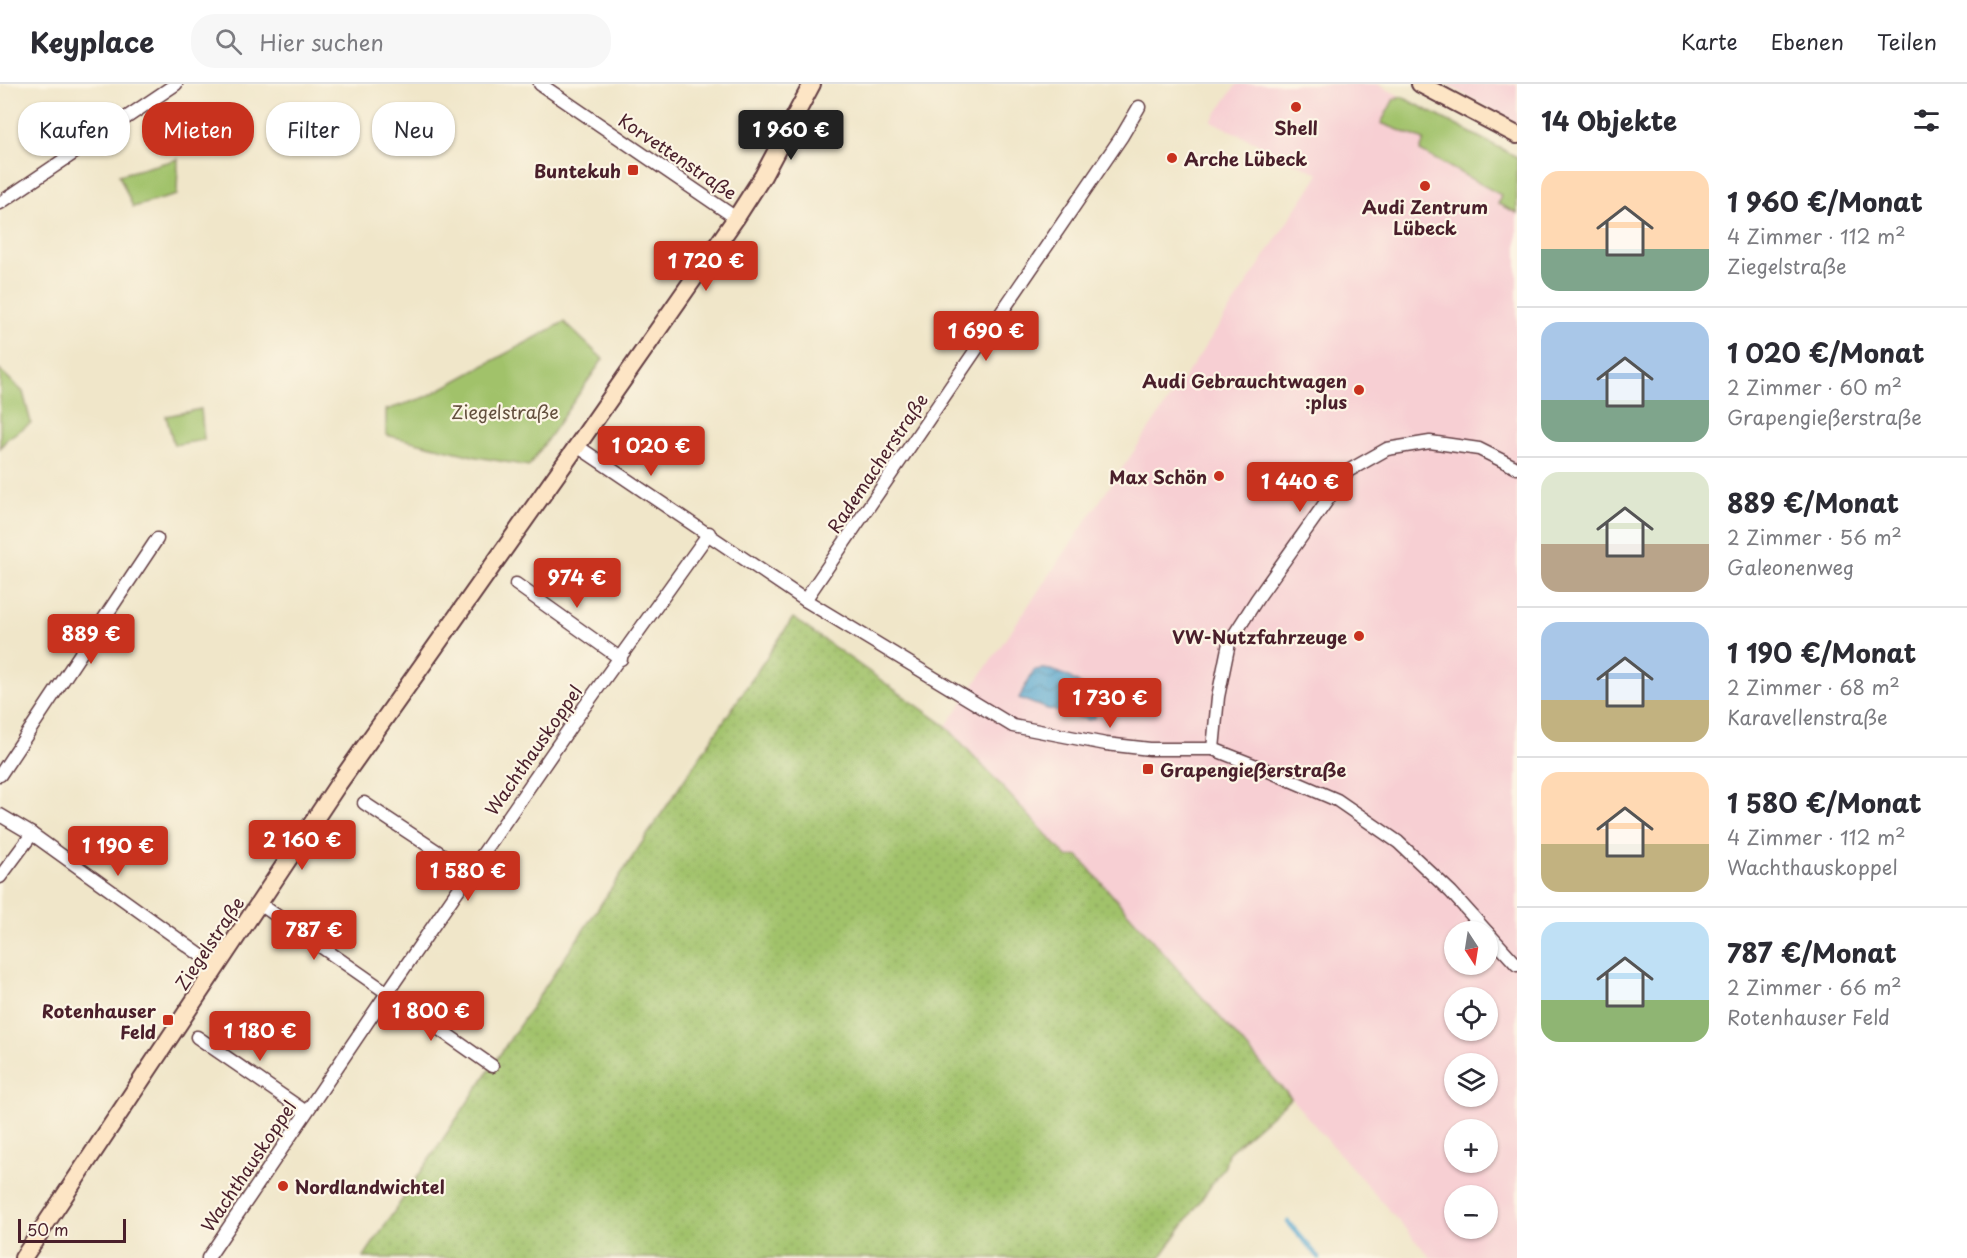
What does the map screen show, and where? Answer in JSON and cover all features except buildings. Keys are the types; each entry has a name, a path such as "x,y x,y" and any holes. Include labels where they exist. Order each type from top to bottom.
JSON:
{"main road":[{"name":"Ziegelstraße","path":"22,1258 343,777 736,218 764,176 812,84"},
{"path":"1420,84 1517,135"}],"street":[{"path":"0,203 176,84"},
{"name":"Korvettenstraße","path":"540,84 736,218"},
{"name":"Rademacherstraße","path":"805,600 1140,107"},
{"path":"1213,749 1218,697 1229,643 1257,599 1348,471 1387,449 1430,442 1479,449 1517,468"},
{"path":"577,446 805,600 1013,726 1106,744 1150,749 1213,749 1269,771 1337,800 1398,842 1451,892 1477,921"},
{"name":"Wachthauskoppel","path":"208,1258 580,713 621,659 709,533"},
{"path":"0,775 157,539"},
{"path":"516,584 621,659"},
{"path":"364,803 470,873"},
{"path":"0,815 32,834 217,967"},
{"path":"0,877 32,834"},
{"path":"260,904 492,1066"},
{"path":"1498,944 1517,965"},
{"path":"197,1037 306,1112"}],"shaded area":[{"path":"1237,84 1377,84 1402,97 1394,99 1381,123 1424,140 1420,152 1502,195 1498,204 1517,213 1517,1258 1431,1258 1078,856 1067,857 946,726 1199,356 1319,174 1211,121"},
{"path":"1446,84 1517,84 1517,124"}],"green space":[{"path":"1402,97 1517,157 1517,213 1498,204 1501,195 1420,151 1424,140 1381,123 1394,99"},
{"path":"178,159 177,195 133,207 119,175"},
{"name":"Ziegelstraße","path":"564,322 603,359 529,466 477,457 386,435 386,410 426,397"},
{"path":"0,370 23,392 31,423 7,439 0,448"},
{"path":"201,409 204,440 174,445 166,416"},
{"path":"793,618 946,726 1067,857 1078,856 1291,1098 1228,1153 1225,1166 1160,1258 363,1258"}],"water":[{"path":"1044,669 1060,673 1083,686 1100,705 1094,718 1089,720 1044,708 1019,698 1034,670"}],"waterway":[{"path":"1288,1222 1319,1258"}],"place":[{"name":"Shell","path":"1296,107"},
{"name":"Arche Lübeck","path":"1172,158"},
{"name":"Buntekuh","path":"633,170"},
{"name":"Audi Zentrum Lübeck","path":"1425,186"},
{"name":"Audi Gebrauchtwagen :plus","path":"1359,390"},
{"name":"Max Schön","path":"1219,476"},
{"name":"VW-Nutzfahrzeuge","path":"1359,636"},
{"name":"Grapengießerstraße","path":"1148,769"},
{"name":"Rotenhauser Feld","path":"168,1020"},
{"name":"Nordlandwichtel","path":"283,1186"}]}
